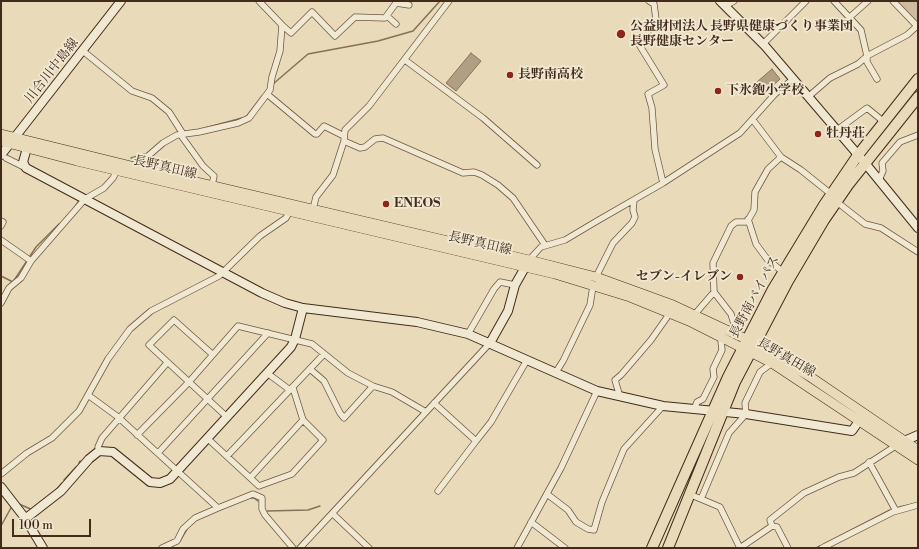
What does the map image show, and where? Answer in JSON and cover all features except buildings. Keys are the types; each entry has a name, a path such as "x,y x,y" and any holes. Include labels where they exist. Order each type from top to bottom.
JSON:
{"highway":[{"name":"長野南バイパス","path":"652,548 712,412 748,346 803,256 858,155 918,79"},
{"name":"長野南バイパス","path":"668,548 748,346 782,272 834,198 865,163 918,97"}],"main road":[{"name":"長野真田線","path":"1,134 27,148 524,268 594,281 670,312 722,337 748,346 806,373 900,443 918,460"},
{"name":"長野真田線","path":"1,141 13,141 134,167 529,260 695,314 748,346 859,421 900,443 918,450"}],"street":[{"name":"川合川中島線","path":"3,157 13,141 120,1"},
{"path":"259,1 291,33 312,12 335,36 355,17 381,19 387,16 396,3 409,5"},
{"path":"313,209 316,197 333,176 344,139 345,130 364,111 405,60 449,1"},
{"path":"649,1 654,4 657,27 654,34 640,46 664,85 648,94 652,108 656,149 663,183"},
{"path":"734,1 723,4 763,44 793,78 918,228"},
{"path":"797,1 799,9"},
{"path":"763,44 806,1"},
{"path":"834,1 861,30 867,62 878,79"},
{"path":"850,17 868,1"},
{"path":"808,96 830,78 858,64 867,56 907,35 917,26 893,1"},
{"path":"387,16 396,24"},
{"path":"134,167 138,159 148,156 163,144 182,134 238,122 249,118 270,90 272,77 280,51 282,25"},
{"path":"83,51 132,91 152,98 169,112 203,166 214,176 212,185"},
{"path":"405,60 483,118 537,165"},
{"path":"300,548 490,343 508,311 516,285 524,268 536,250 544,245 565,240 663,183 740,133 775,94 793,78"},
{"path":"267,94 315,134 317,134 324,126 360,148 364,147 375,139 383,138 462,173 474,172 482,175 498,185 512,198 544,245"},
{"path":"837,130 867,108 884,122"},
{"path":"753,120 781,157 802,170 865,224 881,228 918,252"},
{"path":"878,180 883,171 882,163 900,142 918,135"},
{"path":"26,168 23,162 27,148"},
{"path":"3,157 86,199 223,273 285,303 303,308 417,322 468,334 597,391 620,398 694,410 746,414 852,431 859,421"},
{"path":"733,327 734,324 731,314 714,292 713,263 731,226 736,222 746,222 754,210 755,192 758,186 768,169 781,157"},
{"path":"1,303 9,288 21,278 29,259 86,199 104,188 113,178 117,170"},
{"path":"556,372 563,361 590,305 594,281 613,243 635,218 633,210 634,200"},
{"path":"1,474 27,454 52,438 79,410 108,359 130,329 151,311 223,273 260,236 286,218 290,211"},
{"path":"748,219 756,244 782,272"},
{"path":"1,221 3,222 1,226"},
{"path":"1,240 29,259"},
{"path":"468,334 491,294 500,282 516,285"},
{"path":"695,314 714,292"},
{"path":"25,519 61,491 89,459 99,451 113,452 150,482 165,482 178,472 267,373 295,339 303,308"},
{"path":"620,398 615,380 646,347 670,312"},
{"path":"212,354 174,320 149,345 227,417"},
{"path":"137,435 189,382 238,326 312,344 348,373 374,386 392,392 426,412"},
{"path":"158,453 268,333"},
{"path":"694,410 697,402 704,399 714,377 714,369 722,350 722,337"},
{"path":"227,456 324,354"},
{"path":"438,491 491,422 527,360"},
{"path":"99,451 98,447 102,438 118,417 167,363"},
{"path":"701,499 729,432 746,414 745,404 760,372 772,363"},
{"path":"310,369 324,381 344,418 374,386"},
{"path":"207,438 259,486 292,474 323,440 303,420 292,389 267,373"},
{"path":"516,548 547,494 597,391"},
{"path":"88,395 118,417 218,508"},
{"path":"434,403 476,441"},
{"path":"547,494 568,510 576,522 588,529 594,530 602,502 624,449 663,406"},
{"path":"251,477 303,420"},
{"path":"788,548 776,527 772,526 770,520 804,493 839,477 854,473 900,443 918,435"},
{"path":"870,462 896,511"},
{"path":"1,487 25,519 43,548"},
{"path":"162,548 177,541 183,530 195,518 253,494 262,498 262,509 265,515 293,548"},
{"path":"689,494 720,507 740,548 772,526"},
{"path":"822,548 896,511 918,505"},
{"path":"332,514 369,548"},
{"path":"531,522 564,548"}],"shaded area":[{"path":"896,1 918,1 918,24"},
{"path":"471,53 481,61 456,91 446,83"},
{"path":"772,69 780,79 766,92 757,82"}],"waterway":[{"path":"273,84 308,54 378,41 413,31 440,1"},
{"path":"246,117 262,96"},
{"path":"205,128 242,118"},
{"path":"131,158 138,156"},
{"path":"75,207 78,202"},
{"path":"1,276 13,282 36,247 59,224"},
{"path":"64,480 76,467"},
{"path":"55,491 62,483"},
{"path":"249,498 254,498 258,501"},
{"path":"899,507 918,503"},
{"path":"19,504 33,510"},
{"path":"1,526 12,506"},
{"path":"267,511 308,510 320,506"},
{"path":"824,544 890,510"},
{"path":"170,547 180,541 187,529"},
{"path":"816,548 820,546"}],"place":[{"name":"公益財団法人 長野県健康づくり事業団 長野健康センター","path":"621,34"},
{"name":"長野南高校","path":"510,75"},
{"name":"下氷鉋小学校","path":"718,91"},
{"name":"牡丹荘","path":"818,134"},
{"name":"ENEOS","path":"386,204"},
{"name":"セブン-イレブン","path":"740,277"}]}
